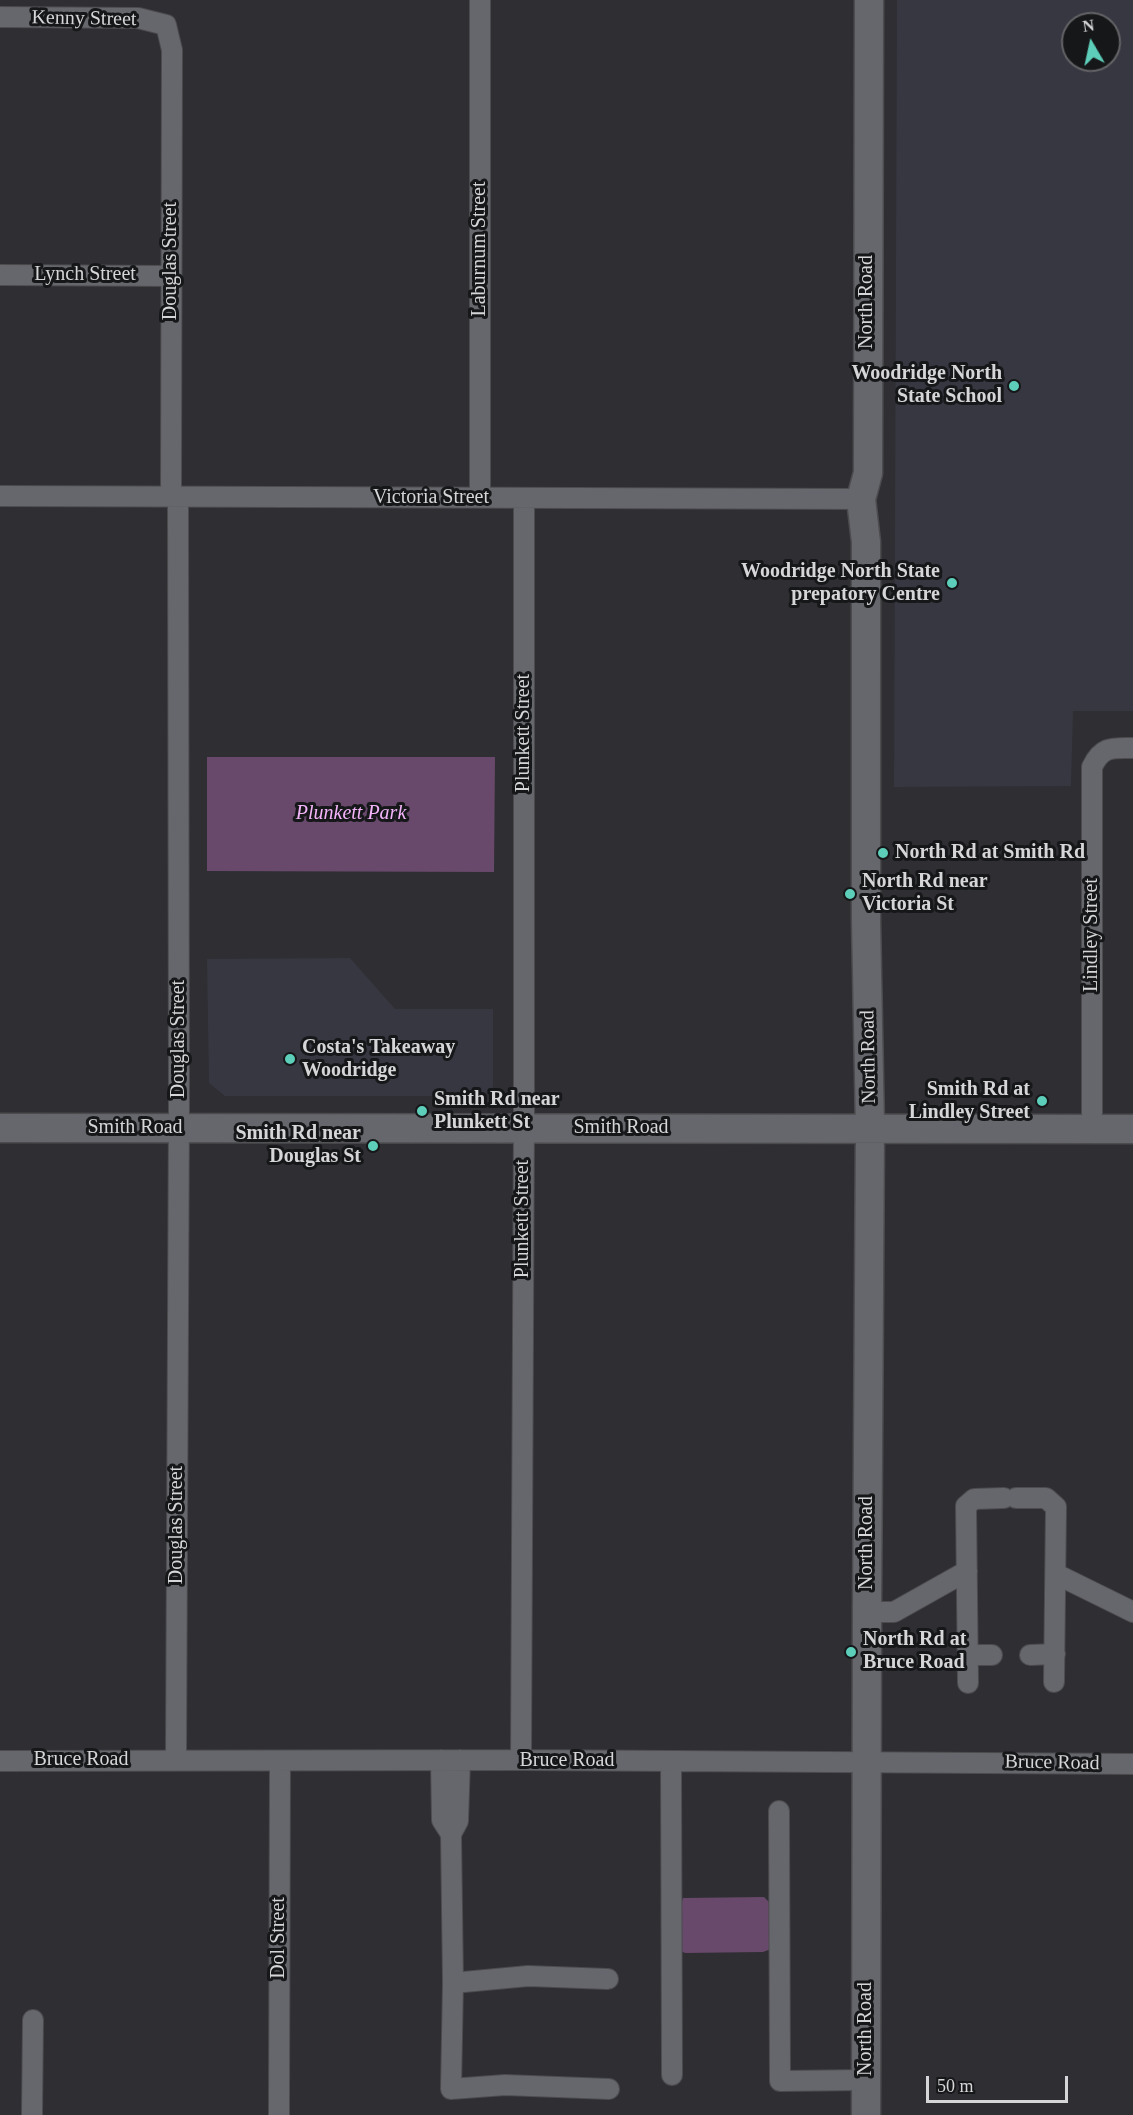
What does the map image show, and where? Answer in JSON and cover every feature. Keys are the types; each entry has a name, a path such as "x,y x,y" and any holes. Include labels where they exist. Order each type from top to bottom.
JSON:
{"street":[{"name":"Laburnum Street","path":"480,0 480,497"},
{"name":"North Road","path":"866,2115 870,1129 866,920 866,542 861,499 868,473 868,0"},
{"name":"Kenny Street","path":"0,17 138,18 166,26"},
{"name":"Douglas Street","path":"166,26 172,50 171,276 178,1128 176,1760"},
{"name":"Lynch Street","path":"0,275 171,276"},
{"name":"Victoria Street","path":"0,496 861,499"},
{"name":"Plunkett Street","path":"521,1760 524,498"},
{"name":"Lindley Street","path":"1092,1129 1092,767 1098,755 1109,748 1133,748"},
{"name":"Smith Road","path":"0,1128 1133,1130"},
{"path":"968,1683 966,1506 974,1499 1010,1498 1046,1498 1056,1507 1054,1682"},
{"path":"867,1612 894,1612 967,1571"},
{"path":"1056,1574 1133,1612"},
{"path":"1030,1655 1055,1653"},
{"path":"968,1654 992,1655"},
{"path":"450,1760 458,1821 451,1834 453,1983 451,2089 505,2085 609,2090"},
{"name":"Bruce Road","path":"0,1761 521,1760 1133,1764"},
{"name":"Dol Street","path":"279,2115 280,1761"},
{"path":"671,1761 672,2075"},
{"path":"779,1811 780,2081 866,2080"},
{"path":"453,1983 528,1976 608,1979"},
{"path":"32,2115 33,2020"}],"shaded area":[{"name":"Woodridge North State School","path":"897,0 1133,0 1133,711 1073,711 1071,786 894,787"},
{"path":"350,958 395,1009 493,1009 493,1087 483,1096 225,1096 209,1083 207,959"}],"green space":[{"name":"Plunkett Park","path":"207,757 495,757 494,872 207,871"},
{"path":"764,1897 771,1904 771,1949 763,1952 685,1953 681,1951 683,1898"}],"place":[{"name":"Woodridge North State School","path":"1014,386"},
{"name":"Woodridge North State prepatory Centre","path":"952,583"},
{"name":"North Rd at Smith Rd","path":"883,853"},
{"name":"North Rd near Victoria St","path":"850,894"},
{"name":"Costa's Takeaway Woodridge","path":"290,1059"},
{"name":"Smith Rd at Lindley Street","path":"1042,1101"},
{"name":"Smith Rd near Plunkett St","path":"422,1111"},
{"name":"Smith Rd near Douglas St","path":"373,1146"},
{"name":"North Rd at Bruce Road","path":"851,1652"}]}
